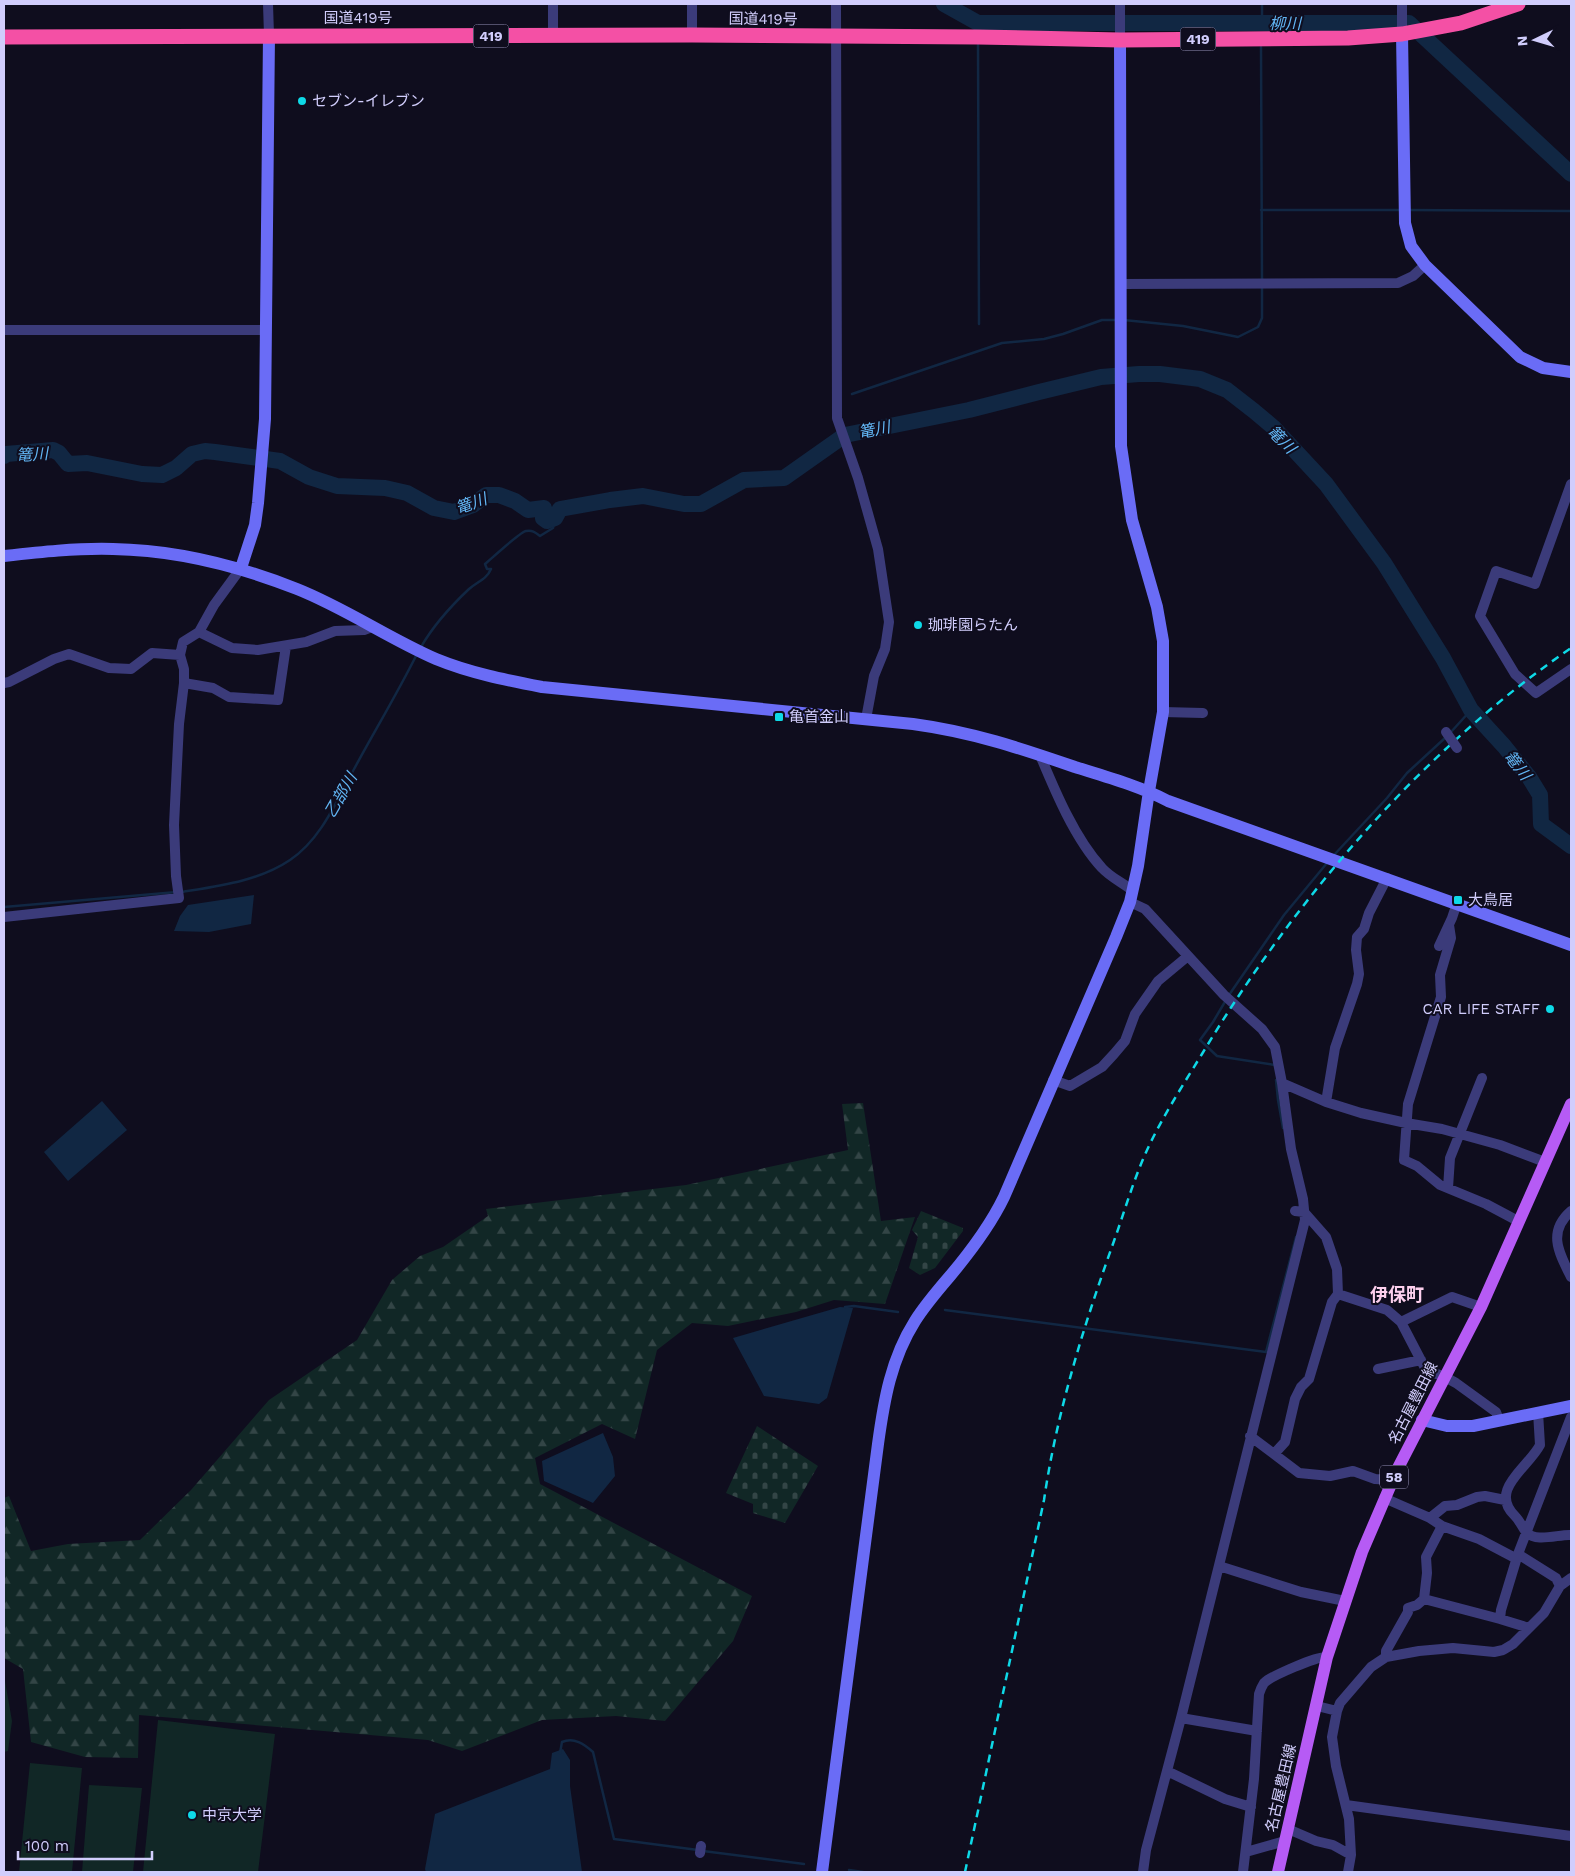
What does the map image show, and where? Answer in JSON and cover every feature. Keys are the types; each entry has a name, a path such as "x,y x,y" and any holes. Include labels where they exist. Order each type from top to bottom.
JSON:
{"highway":[{"name":"国道419号","path":"4,37 269,35 981,37 1120,35 1348,38 1405,33 1461,23 1518,4"}],"main road":[{"name":"名古屋豊田線","path":"1278,1872 1327,1657 1362,1552 1384,1498 1481,1307 1571,1104"}],"street":[{"path":"4,917 179,898 176,879 174,825 175,786 184,683 184,669 180,655 183,642 199,632 214,605 241,568 254,525 258,503 264,432 268,4"},
{"path":"553,4 553,36"},
{"path":"692,4 692,35"},
{"path":"836,4 837,418 878,549 889,622 885,649 874,676 866,719"},
{"path":"822,1872 883,1405 890,1376 897,1355 916,1319 987,1229 996,1214 1131,896 1163,712 1163,641 1157,608 1132,520 1121,446 1119,329 1120,4"},
{"path":"1402,4 1405,33 1405,223 1411,246 1424,265 1520,357 1543,368 1571,372"},
{"path":"1120,284 1398,282 1413,276 1424,265"},
{"path":"4,330 266,330"},
{"path":"1571,484 1536,584 1496,571 1480,616 1515,674 1536,693 1571,669"},
{"path":"4,556 61,550 115,548 186,557 241,568 327,602 401,642 466,670 542,687 922,725 970,733 1026,749 1149,791 1168,801 1571,945"},
{"path":"199,632 232,648 258,650 286,646 318,638 327,633 364,630 372,626"},
{"path":"184,683 213,688 229,697 278,700 286,646"},
{"path":"4,682 9,682 54,659 69,654 109,668 131,669 152,653 180,655"},
{"path":"1163,712 1204,713"},
{"path":"1446,732 1457,748"},
{"path":"1040,755 1080,837 1102,868 1145,909 1224,995 1262,1029 1275,1048 1291,1148 1303,1199 1300,1212 1305,1220 1181,1718 1146,1850 1143,1872"},
{"path":"1326,1102 1335,1048 1359,974 1356,950 1357,937 1364,929 1369,913 1387,878"},
{"path":"1439,946 1450,925 1456,903"},
{"path":"1450,925 1451,938 1440,975 1440,997 1408,1104 1404,1160 1417,1166 1440,1185 1486,1204 1518,1221"},
{"path":"1053,1080 1070,1086 1102,1067 1125,1041 1135,1014 1158,981 1188,956"},
{"path":"1448,1188 1450,1158 1482,1078"},
{"path":"1282,1083 1326,1102 1406,1123 1461,1134 1500,1145 1545,1162"},
{"path":"1571,1211 1561,1221 1557,1232 1557,1243 1571,1277"},
{"path":"1274,1454 1285,1442 1295,1399 1301,1387 1309,1379 1332,1302 1338,1294 1337,1270 1326,1237 1300,1212"},
{"path":"1338,1294 1387,1310 1401,1322 1426,1370 1445,1377 1496,1412 1499,1420"},
{"path":"1401,1322 1452,1297 1481,1307"},
{"path":"1378,1369 1421,1360"},
{"path":"1422,1420 1458,1427 1571,1406"},
{"path":"1538,1412 1540,1445 1511,1482 1505,1500 1506,1506 1527,1533 1536,1537 1571,1535"},
{"path":"1500,1619 1517,1557 1571,1417"},
{"path":"1250,1436 1298,1473 1330,1476 1353,1471 1375,1479 1393,1480"},
{"path":"1430,1518 1445,1506 1457,1505 1477,1498 1486,1496 1505,1500"},
{"path":"1384,1498 1430,1518 1442,1526 1479,1539 1517,1557 1556,1578 1560,1586"},
{"path":"1386,1657 1386,1651 1408,1612 1408,1608 1417,1605 1424,1598 1427,1573 1426,1557 1442,1526"},
{"path":"1219,1566 1301,1592 1345,1601"},
{"path":"1348,1872 1351,1840 1332,1737 1340,1703 1371,1667 1386,1657 1419,1651 1453,1648 1494,1652 1503,1650 1513,1644 1544,1613 1560,1586 1571,1578"},
{"path":"1424,1598 1529,1628"},
{"path":"1243,1872 1251,1807 1259,1694 1264,1683 1299,1665 1321,1656 1327,1657"},
{"path":"1317,1706 1337,1711"},
{"path":"1181,1718 1257,1732"},
{"path":"1167,1771 1225,1799 1251,1807"},
{"path":"1346,1805 1571,1836"},
{"path":"1246,1852 1287,1835 1333,1845 1351,1855"}],"green space":[{"path":"863,1103 881,1221 915,1217 885,1304 834,1300 796,1312 728,1326 692,1323 657,1350 635,1439 602,1424 535,1458 540,1484 752,1596 733,1641 665,1721 616,1716 542,1720 462,1751 428,1740 139,1715 138,1758 85,1757 31,1742 23,1669 4,1658 4,1498 9,1496 31,1551 68,1544 140,1540 191,1490 269,1400 357,1340 392,1280 420,1256 443,1247 488,1216 486,1209 686,1185 848,1150 842,1104"},
{"path":"921,1211 963,1228 963,1231 935,1268 920,1275 909,1268 918,1237 912,1230"},
{"path":"757,1426 818,1466 785,1523 753,1513 753,1504 726,1493"},
{"path":"4,1675 12,1721 8,1751 4,1752"},
{"path":"158,1720 275,1734 258,1872 143,1872"},
{"path":"30,1763 82,1768 72,1872 19,1872"},
{"path":"89,1785 142,1788 133,1872 82,1872"}],"water":[{"path":"254,895 251,924 209,932 174,931 180,916 188,905"},
{"path":"102,1101 127,1130 68,1181 44,1152"},
{"path":"840,1307 853,1308 827,1398 819,1404 764,1396 733,1338"},
{"path":"603,1433 613,1457 615,1476 593,1503 544,1481 542,1461"},
{"path":"563,1749 570,1760 570,1786 582,1872 426,1872 435,1814 550,1769 552,1753"}],"waterway":[{"name":"柳川","path":"944,4 978,23 1409,23 1571,174"},
{"path":"1262,4 1262,18"},
{"path":"978,45 979,324"},
{"path":"1261,47 1262,281"},
{"path":"1261,210 1400,210"},
{"path":"1408,210 1571,211"},
{"path":"1124,320 1183,326 1238,337 1258,327 1262,318 1262,287"},
{"path":"852,394 1002,343 1044,339 1102,320 1116,320"},
{"name":"篭川","path":"4,456 6,454 53,450 59,453 68,464 87,463 142,474 162,475 176,468 192,454 205,451 215,452 280,461 309,477 337,486 385,488 407,493 434,508 454,512 473,505 486,495 499,495 515,501 528,510 544,508 543,518 547,521 555,518 560,509 643,496 684,504 701,504 744,480 784,478 845,435 969,410 1101,377 1160,374 1200,379 1227,390 1254,411 1273,427 1326,484 1384,563 1443,658 1471,710 1529,777 1540,795 1541,824 1571,846"},
{"name":"乙部川","path":"421,647 449,609 469,589 487,575 491,569 487,569 485,564 523,532 532,531 540,536 553,528 555,518"},
{"name":"乙部川","path":"182,892 238,882 265,873 290,860 311,842 334,807 417,654"},
{"path":"1451,732 1471,710"},
{"path":"1334,855 1387,798 1407,773 1445,738"},
{"path":"1229,995 1284,915 1327,863"},
{"name":"乙部川","path":"4,907 177,892"},
{"path":"1226,1000 1200,1040 1217,1056 1275,1065 1275,1067"},
{"path":"1276,1080 1283,1128"},
{"path":"945,1310 1266,1352 1296,1237"},
{"path":"845,1307 854,1306 898,1312"},
{"path":"560,1753 562,1742 571,1740 582,1744 593,1752 614,1839 698,1850"},
{"path":"703,1851 804,1864"},
{"path":"849,1870 863,1872"}],"railway":[{"path":"965,1872 1064,1401 1082,1336 1103,1273 1134,1182 1154,1136 1238,996 1320,885 1365,831 1463,733 1516,689 1571,648"}],"place":[{"name":"セブン-イレブン","path":"302,101"},
{"name":"珈琲園らたん","path":"918,625"},
{"name":"亀首金山","path":"779,717"},
{"name":"大鳥居","path":"1458,900"},
{"name":"CAR LIFE STAFF","path":"1550,1009"},
{"name":"中京大学","path":"192,1815"}],"district":[{"name":"伊保町","path":"1397,1295"}]}
